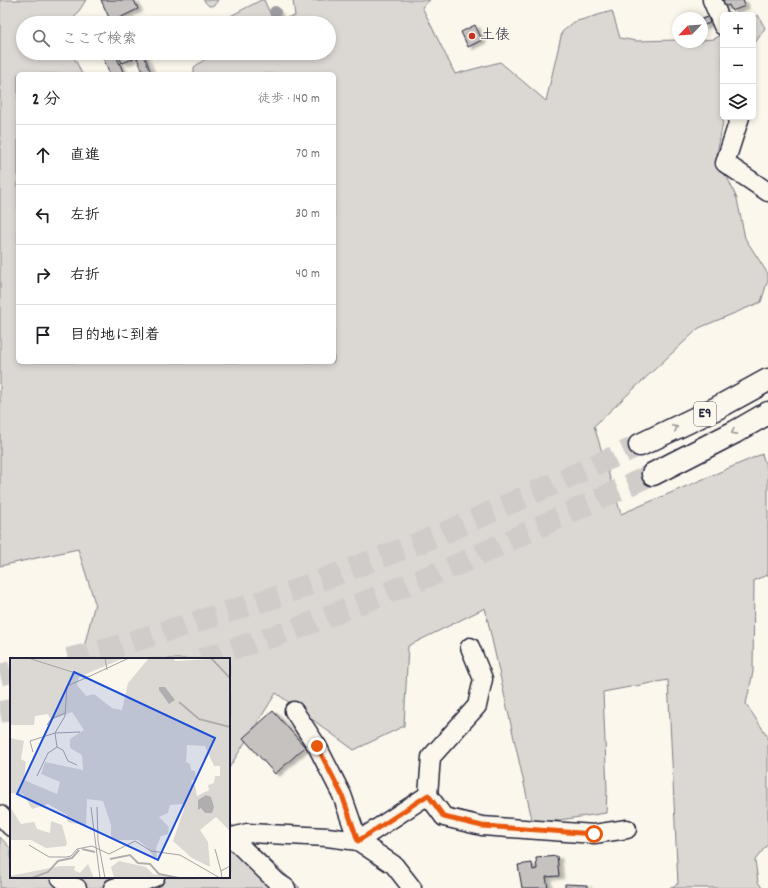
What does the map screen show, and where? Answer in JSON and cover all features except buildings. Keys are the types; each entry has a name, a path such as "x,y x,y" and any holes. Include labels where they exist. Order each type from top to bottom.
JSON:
{"highway":[{"name":"E9","path":"640,445 717,408 768,380"},
{"name":"E9","path":"653,474 735,432 768,413"}],"street":[{"path":"712,0 720,19"},
{"path":"739,120 725,163 768,192"},
{"path":"470,647 483,679 477,706 431,757 428,795 444,817 482,826 594,834 627,829"},
{"path":"294,711 317,746 342,795 358,841"},
{"path":"358,841 428,795"},
{"path":"0,815 10,826"},
{"path":"230,838 247,833 327,837 358,841 394,865 412,888"},
{"path":"230,838 277,882 286,888"},
{"path":"61,878 69,885 77,888"},
{"path":"113,888 152,878"}],"shaded area":[{"path":"0,0 86,0 76,16 16,16 16,60 75,60 81,72 16,72 16,364 336,364 336,72 194,72 194,67 204,60 336,60 336,16 295,16 293,0 430,0 422,7 455,74 500,62 546,101 562,32 574,22 612,11 620,38 636,41 672,40 672,48 708,48 708,40 714,39 720,36 720,120 723,120 717,154 737,199 745,238 768,274 768,280 761,302 699,328 594,426 621,514 762,454 768,472 768,575 754,580 753,672 746,704 768,737 768,844 755,860 758,882 762,888 669,888 678,884 668,680 603,692 607,790 606,813 533,824 485,608 408,646 404,726 354,750 276,693 230,766 230,658 81,658 95,603 78,549 0,566"},
{"path":"203,0 218,0 212,6 209,6"},
{"path":"261,0 264,0 271,16 231,16"},
{"path":"758,15 765,28 756,42 756,16"},
{"path":"230,823 300,888 0,888 0,837 10,848 10,878 230,878"}],"tunnel":[{"path":"72,658 105,650 279,596 442,534 640,445"},
{"path":"204,658 293,630 457,565 653,474"},
{"path":"0,675 10,672"},
{"path":"0,712 10,710"}],"place":[{"name":"土俵","path":"472,36"}],"route":[{"path":"317,746 342,795 358,841 428,795 444,817 482,826 594,834"}]}
